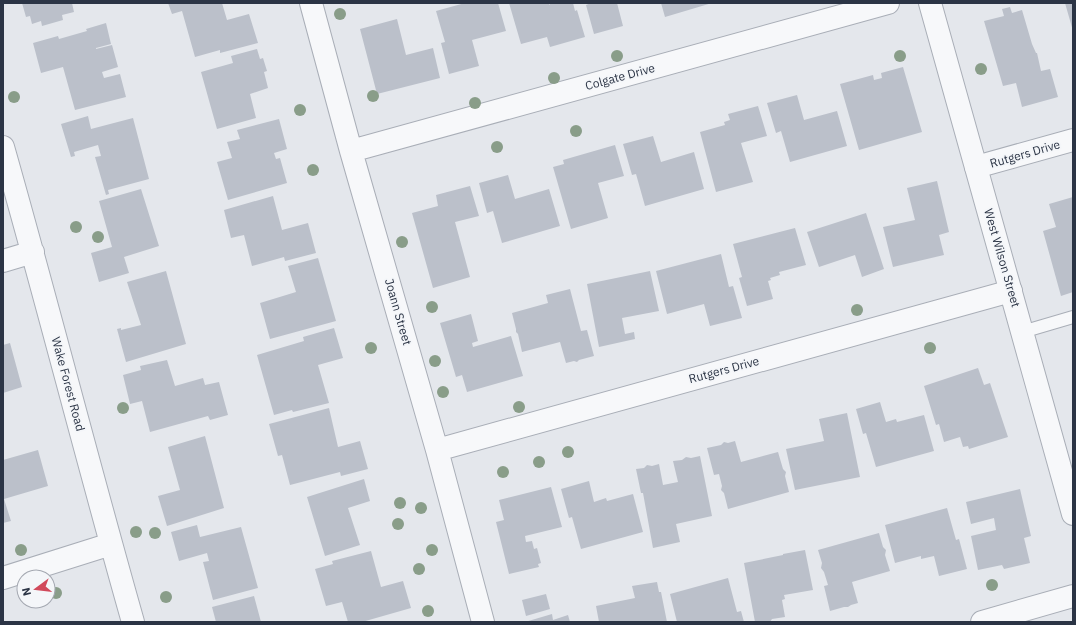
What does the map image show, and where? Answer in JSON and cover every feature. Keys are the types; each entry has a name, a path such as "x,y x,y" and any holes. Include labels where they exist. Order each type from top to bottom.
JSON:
{"street":[{"name":"Joann Street","path":"311,3 351,151 437,450 483,622"},
{"name":"Colgate Drive","path":"351,151 888,3"},
{"name":"West Wilson Street","path":"930,3 1073,514"},
{"name":"Rutgers Drive","path":"976,167 1073,140"},
{"name":"Wake Forest Road","path":"3,147 33,252 133,622"},
{"path":"3,261 33,252"},
{"name":"Rutgers Drive","path":"437,450 1011,291"},
{"path":"3,578 111,544"},
{"path":"982,622 1073,596"}],"lane":[{"path":"1022,332 1073,317"}],"building":[{"path":"22,3 72,3 74,12 62,15 63,20 42,26 41,21 32,24 30,16 26,17"},
{"path":"168,3 222,3 227,20 249,14 258,43 220,53 220,50 195,57 182,11 172,14"},
{"path":"465,3 498,3 506,31 472,40 479,66 449,74 441,43 445,42 436,11"},
{"path":"509,3 549,3 549,5 551,3 573,3 575,11 577,10 585,37 550,47 547,37 521,44"},
{"path":"591,3 617,3 623,26 594,34 586,5"},
{"path":"661,3 712,3 665,17"},
{"path":"1065,3 1073,3 1073,31"},
{"path":"1010,7 1012,13 1022,10 1032,44 1037,53 1041,71 1050,69 1058,97 1022,107 1016,83 1003,86 984,21 1004,16 1002,9"},
{"path":"397,19 406,55 433,48 440,78 377,94 360,29"},
{"path":"106,23 111,44 96,49 112,45 118,67 102,72 104,78 120,74 126,97 75,110 63,67 41,73 33,43 58,36 59,39 87,31 86,29"},
{"path":"257,49 260,59 263,58 267,71 264,72 268,88 250,94 256,118 217,129 201,72 233,63 231,56"},
{"path":"903,67 922,132 859,150 840,84 873,75 874,80 882,78 881,73"},
{"path":"797,95 804,120 837,111 847,146 790,162 781,131 776,133 767,103"},
{"path":"758,106 767,136 741,143 753,182 716,192 700,132 725,125 724,122 730,120 728,114"},
{"path":"88,116 91,129 133,118 149,179 108,190 109,194 106,195 95,157 101,156 98,145 74,152 75,156 71,157 61,124"},
{"path":"279,119 287,149 274,153 276,159 280,158 287,183 228,200 217,162 232,158 227,142 240,139 237,130"},
{"path":"653,136 661,162 694,152 704,189 645,206 636,174 632,175 623,144"},
{"path":"615,145 624,176 598,183 608,218 571,229 553,167 564,164 563,160"},
{"path":"508,175 515,199 549,189 560,226 502,243 493,211 487,213 479,183"},
{"path":"937,181 949,232 939,235 944,255 893,267 883,227 915,220 907,188"},
{"path":"470,186 479,216 455,222 470,277 433,288 412,213 438,206 436,195"},
{"path":"141,189 159,246 124,257 129,273 99,282 91,253 112,247 99,201"},
{"path":"273,196 282,230 308,223 316,253 285,261 284,257 252,266 244,235 231,238 224,210"},
{"path":"1073,197 1073,292 1061,296 1043,231 1056,227 1049,204"},
{"path":"866,213 884,269 862,277 855,255 819,267 807,232"},
{"path":"795,228 806,265 779,272 780,275 770,278 771,280 768,281 773,299 747,306 739,278 742,277 733,244"},
{"path":"721,254 729,287 733,286 742,318 710,326 704,304 667,314 656,271"},
{"path":"318,258 336,321 270,339 260,303 296,292 288,266"},
{"path":"166,271 186,344 126,362 117,329 121,328 121,330 141,325 127,282"},
{"path":"650,271 659,311 622,318 625,334 634,332 635,339 599,347 587,284"},
{"path":"570,289 581,331 587,330 594,356 579,360 577,362 574,361 566,363 560,342 522,352 512,313 548,303 546,295"},
{"path":"471,314 478,341 472,343 473,347 511,336 523,376 467,392 462,375 456,377 440,323"},
{"path":"334,328 343,358 318,365 329,403 274,415 257,355 304,341 303,337"},
{"path":"10,343 22,387 3,393 3,345"},
{"path":"167,360 175,386 203,378 205,385 219,382 228,415 210,420 208,416 150,432 142,401 130,404 123,375 141,370 140,366"},
{"path":"978,368 984,385 990,383 1008,437 969,449 968,446 963,447 960,437 944,442 939,424 936,425 924,386"},
{"path":"880,402 886,422 896,419 897,422 924,415 934,451 876,467 866,433 863,434 856,409"},
{"path":"329,408 338,447 360,441 368,469 341,476 340,472 290,485 282,455 278,456 269,424"},
{"path":"847,413 860,477 795,490 786,449 824,441 819,419"},
{"path":"205,436 224,508 167,526 158,496 180,490 168,447"},
{"path":"735,441 741,462 778,452 783,469 786,472 785,476 789,492 728,509 724,493 721,490 722,486 719,474 714,475 707,448 721,445 724,442 728,443"},
{"path":"38,450 48,486 4,499 11,521 3,523 3,460"},
{"path":"700,456 712,516 676,524 680,542 653,548 643,493 641,493 636,469 644,468 647,465 652,466 659,464 663,485 678,482 673,461 682,460 686,457 691,458"},
{"path":"364,479 370,501 348,508 360,545 325,556 307,497"},
{"path":"589,481 594,502 606,498 607,501 633,494 643,532 581,549 572,517 569,518 561,489"},
{"path":"551,487 562,527 525,536 526,542 532,541 534,549 537,548 541,563 538,564 539,567 509,574 496,522 504,520 499,500"},
{"path":"1020,489 1031,536 1024,538 1030,563 1004,569 1002,565 978,570 971,536 996,530 994,518 971,524 966,502"},
{"path":"947,508 956,540 959,539 967,569 939,576 934,556 921,559 921,556 895,563 885,525"},
{"path":"197,525 200,537 241,527 258,588 213,600 203,562 209,561 207,553 179,561 171,532"},
{"path":"879,533 883,547 886,550 885,555 890,571 852,582 858,603 830,611 824,586 828,585 824,572 821,568 822,563 818,550"},
{"path":"805,550 813,590 784,595 785,599 782,600 785,617 772,619 770,622 755,622 744,563"},
{"path":"371,551 381,587 403,581 411,608 362,622 348,622 342,602 326,606 315,569 333,564 332,561"},
{"path":"728,578 737,612 741,611 744,622 677,622 670,594"},
{"path":"657,582 659,592 661,592 667,622 599,622 596,606 635,598 632,586"},
{"path":"546,594 550,609 526,616 522,600"},
{"path":"254,596 261,622 216,622 212,607"},
{"path":"552,614 553,620 568,615 570,622 525,622"}]}
